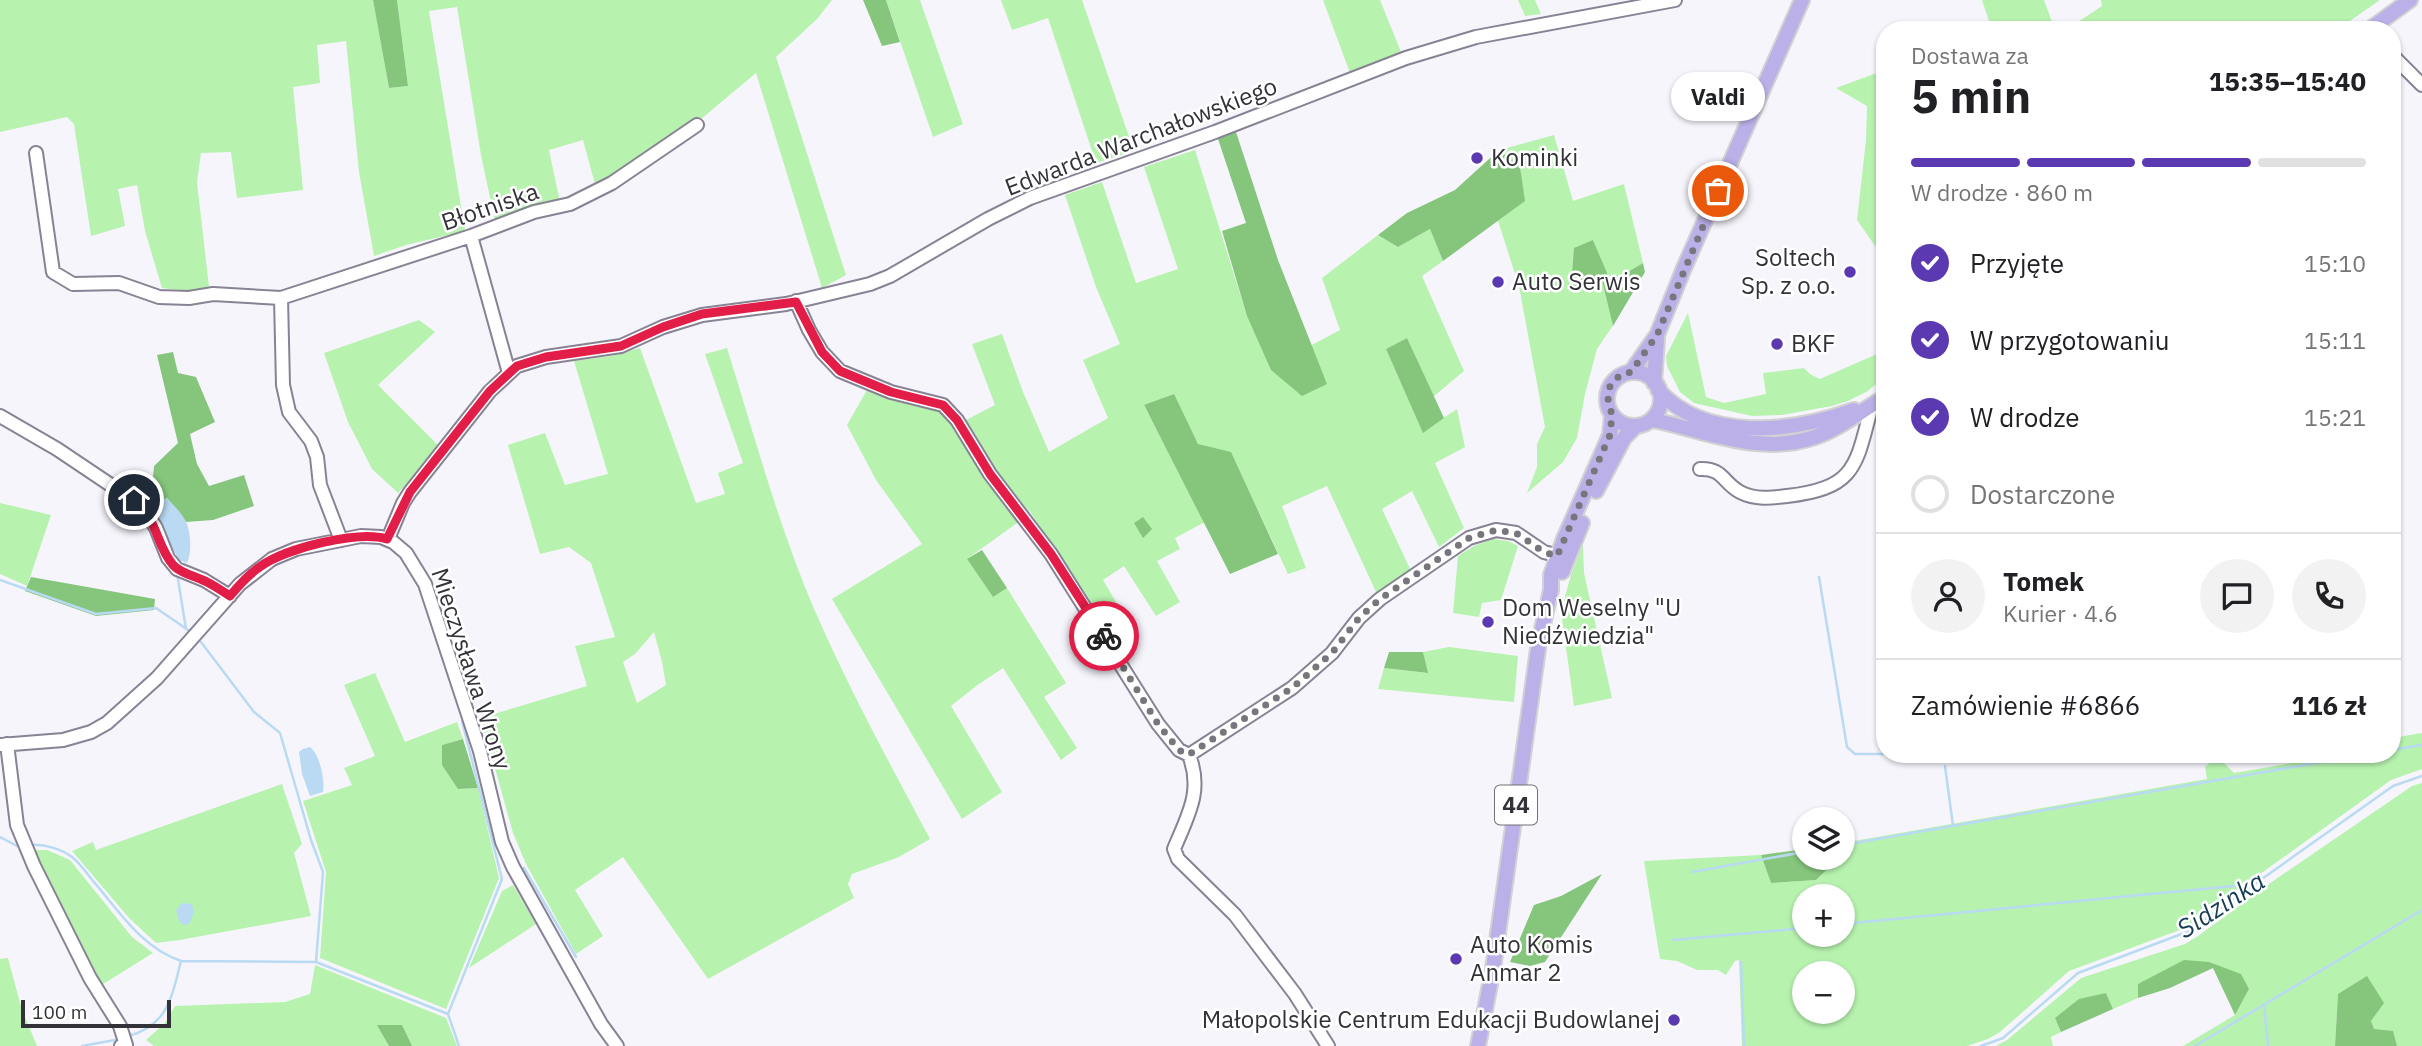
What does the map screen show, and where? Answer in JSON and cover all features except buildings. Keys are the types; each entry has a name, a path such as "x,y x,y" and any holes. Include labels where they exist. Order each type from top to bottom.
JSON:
{"main road":[{"path":"1802,0 1657,335 1631,372 1644,374 1671,404 1678,408 1706,420 1745,428 1769,429 1809,424 1876,402"},
{"path":"2381,21 2410,0"},
{"path":"1612,415 1635,427 1653,419 1659,409 1656,387 1657,335"},
{"name":"44","path":"1478,1046 1493,969 1539,642 1551,590 1561,576 1562,557 1610,435 1610,386 1620,375 1631,372"},
{"path":"1653,419 1727,440 1769,444 1813,438 1844,423 1876,402"},
{"name":"44","path":"1562,557 1624,438 1635,427"}],"street":[{"name":"Edwarda Warchałowskiego","path":"387,539 410,492 490,391 517,366 546,357 621,346 663,327 702,314 832,295 890,276 1030,198 1215,132 1406,58 1444,45 1513,29 1675,0"},
{"path":"2401,64 2422,85"},
{"name":"Błotniska","path":"36,153 53,272 73,284 120,283 159,297 189,298 213,294 281,298 471,236 534,212 570,204 612,183 697,125"},
{"path":"471,236 509,373"},
{"path":"281,298 283,385 289,412 311,441 317,457 320,485 341,540"},
{"path":"796,302 822,352 840,371 891,392 943,405 957,420 990,474 1051,554 1158,724 1179,750 1188,755 1194,767 1196,791 1174,849 1178,859 1235,915 1295,994 1328,1046"},
{"path":"1700,469 1709,469 1720,474 1740,492 1758,498 1818,492 1839,482 1854,466 1876,406"},
{"path":"0,416 57,449 134,500 145,510 177,569 204,580 230,596"},
{"path":"1844,423 1856,428 1863,442"},
{"path":"1188,755 1292,688 1332,653 1359,618 1380,599 1469,538 1496,530 1516,533 1544,552 1562,557"},
{"path":"123,1045 120,1026 90,978 25,846 17,825 3,744 63,740 91,732 107,723 157,678 250,575 272,559 296,549 360,536 387,539"},
{"name":"Mieczysława Wrony","path":"387,539 406,553 425,584 480,751 502,842 513,867 601,1024 617,1046"}],"green space":[{"path":"0,0 373,0 389,88 408,86 397,0 832,0 817,19 776,57 846,275 822,288 756,73 695,124 596,188 583,140 549,150 560,202 495,221 481,155 457,7 429,11 465,231 406,245 374,256 359,172 346,41 317,45 320,83 293,87 303,190 237,198 231,152 201,153 197,182 209,287 188,291 162,288 145,231 137,185 118,189 125,226 91,236 74,124 67,117 0,132"},
{"path":"373,0 397,0 408,86 389,88"},
{"path":"863,0 886,0 900,42 882,46"},
{"path":"886,0 920,0 963,124 933,137"},
{"path":"1001,0 1082,0 1134,151 1096,163 1048,18 1012,30"},
{"path":"1323,0 1380,0 1401,52 1350,73"},
{"path":"1518,0 1535,0 1541,14 1525,16"},
{"path":"1982,0 2044,0 2052,21 1989,21"},
{"path":"2101,0 2380,0 2350,21 2080,21 2102,6"},
{"path":"1876,73 1876,247 1857,220 1867,106 1836,88"},
{"path":"1236,132 1278,260 1327,384 1302,396 1271,370 1247,316 1222,231 1246,223 1218,139"},
{"path":"1554,135 1573,201 1624,184 1643,263 1611,282 1593,240 1571,289 1602,279 1613,325 1616,321 1597,349 1577,438 1563,462 1527,493 1537,467 1537,444 1545,427 1519,286 1498,221 1524,201 1520,167 1499,150"},
{"path":"1195,150 1247,316 1327,384 1310,346 1340,330 1322,278 1378,235 1398,247 1430,229 1443,261 1422,276 1464,371 1433,397 1407,338 1386,349 1423,432 1457,409 1465,447 1435,463 1464,528 1439,547 1412,491 1382,509 1411,571 1377,594 1327,486 1282,506 1306,568 1288,574 1231,453 1198,444 1173,394 1144,406 1205,522 1175,538 1180,549 1157,561 1180,602 1156,616 1124,566 1103,580 1122,612 1102,623 1031,513 994,472 964,421 995,405 972,344 1002,334 1049,452 1108,418 1083,360 1120,344 1096,287 1065,195 1102,182 1136,283 1178,269 1144,167"},
{"path":"1499,150 1520,167 1525,201 1443,261 1430,229 1398,247 1378,235 1407,213 1455,190"},
{"path":"1593,240 1611,282 1643,263 1645,272 1613,326 1602,280 1571,289 1574,248"},
{"path":"1688,313 1706,397 1724,403 1766,394 1763,373 1804,368 1820,379 1876,354 1876,384 1868,391 1832,406 1782,415 1752,416 1694,403 1680,392 1667,366 1666,356"},
{"path":"419,320 435,332 378,385 440,447 398,493 372,469 348,422 324,353"},
{"path":"1407,338 1444,418 1423,433 1386,349"},
{"path":"640,348 696,503 725,494 718,473 743,463 705,354 727,348 778,514 815,611 856,698 930,839 899,857 852,874 848,884 854,898 708,979 623,857 575,890 603,936 576,954 526,864 513,833 481,718 587,686 575,646 615,637 591,563 569,547 540,554 508,445 545,433 565,485 608,474 574,361 611,356","holes":["654,632 666,685 637,703 623,662 635,654"]},
{"path":"173,352 178,373 196,377 215,422 190,434 197,464 209,486 244,475 254,506 213,520 186,522 167,498 156,504 151,499 154,466 178,443 157,355"},
{"path":"867,390 943,409 1024,518 967,559 993,597 1007,588 1066,683 1044,697 1077,748 1061,760 1003,668 951,706 1002,792 962,819 832,599 922,544 876,480 847,425"},
{"path":"1174,394 1198,444 1231,452 1278,554 1230,574 1144,405"},
{"path":"0,503 51,515 27,586 0,574"},
{"path":"1143,517 1152,529 1143,538 1134,523"},
{"path":"1493,539 1508,541 1518,546 1501,600 1482,603 1479,617 1453,613 1458,556"},
{"path":"1583,544 1584,573 1612,698 1574,706 1561,611"},
{"path":"982,550 1007,588 993,597 967,559"},
{"path":"31,577 155,599 154,610 96,616 25,591"},
{"path":"1449,647 1518,656 1514,702 1378,689 1384,668 1427,673 1423,652"},
{"path":"1389,652 1423,652 1428,673 1384,668"},
{"path":"375,673 405,742 457,722 463,739 442,745 458,789 478,788 499,878 446,1009 320,958 326,872 303,801 352,785 344,768 375,756 344,685"},
{"path":"2422,733 2422,769 2391,780 2185,928 2069,971 2000,1032 1967,1046 1742,1046 1739,960 1735,961 1726,975 1718,970 1697,970 1677,961 1660,959 1644,861 1761,855 1771,883 1816,880 1826,870 1855,870 1855,841 2207,779 2205,767 2209,763 2224,763 2234,773 2292,763 2401,763 2401,736"},
{"path":"463,739 478,788 458,789 442,765 442,745"},
{"path":"2422,783 2422,1046 2397,1046 2392,1031 2374,1030 2371,1021 2338,994 2335,1046 2183,1046 2235,1015 2249,989 2209,962 2138,984 2138,998 2113,1009 2106,993 2055,1018 2061,1032 2051,1037 2053,1046 1996,1046 2007,1040 2081,978 2185,944 2412,786"},
{"path":"282,784 302,844 294,853 311,916 156,943 129,918 72,851 93,842 96,850"},
{"path":"30,850 47,850 70,860 132,937 153,953 100,986"},
{"path":"1792,851 1792,870 1826,870 1816,880 1771,883 1761,855"},
{"path":"1602,874 1545,962 1530,966 1510,962 1534,905 1561,896"},
{"path":"513,885 536,924 469,968 502,891"},
{"path":"8,958 22,1010 37,1046 0,1046 0,959"},
{"path":"2184,960 2209,962 2241,974 2249,989 2235,1015 2213,968 2170,988 2138,998 2138,984"},
{"path":"315,965 446,1018 457,1046 412,1046 401,1025 378,1025 389,1046 154,1046 146,1040 165,1023 175,1006 285,1002 310,994"},
{"path":"2367,976 2384,1003 2371,1021 2374,1029 2393,1031 2397,1046 2335,1046 2338,994"},
{"path":"2106,993 2113,1009 2061,1032 2055,1018 2079,999"},
{"path":"377,1025 402,1025 412,1046 389,1046"}],"water":[{"path":"167,498 188,526 190,548 187,563 179,560 153,512 156,504"},
{"path":"310,747 319,762 323,792 310,796 302,774 299,752"},
{"path":"182,903 192,904 194,913 189,924 183,925 179,921 176,910"}],"waterway":[{"path":"177,573 186,629"},
{"path":"1819,577 1847,747 1855,754 1876,754"},
{"path":"0,580 96,614 156,608 188,630"},
{"path":"201,642 254,712 280,733 323,872 316,962"},
{"path":"448,1014 502,879 462,721"},
{"path":"2401,748 2422,745"},
{"path":"1855,843 2316,763"},
{"path":"1945,766 1953,826"},
{"name":"Sidzinka","path":"1981,1046 2003,1038 2078,973 2187,932 2393,786 2422,776"},
{"path":"0,837 21,848"},
{"path":"31,845 53,848 72,857 132,928 167,955 181,961 316,962 448,1014 459,1046"},
{"path":"1692,872 1792,854"},
{"path":"524,868 576,957"},
{"path":"1855,923 2254,884"},
{"path":"2195,1046 2422,910"},
{"path":"1673,940 1792,929"},
{"path":"128,1036 152,1025 160,1017 171,997 181,961"},
{"path":"1741,962 1744,1046"},
{"path":"2264,1004 2268,1046"},
{"path":"82,1046 115,1040"}],"way so far":[{"path":"1104,636 1158,724 1179,750 1188,755 1292,688 1332,653 1359,618 1380,599 1469,538 1496,530 1516,533 1544,552 1557,556 1610,435 1610,386 1620,375 1631,372 1657,335 1718,191"}],"place":[{"name":"Kominki","path":"1477,158"},
{"name":"Valdi","path":"1718,191"},
{"name":"Soltech Sp. z o.o.","path":"1850,272"},
{"name":"Auto Serwis","path":"1498,282"},
{"name":"BKF","path":"1777,344"},
{"name":"Dom Weselny \"U Niedźwiedzia\"","path":"1488,622"},
{"name":"Auto Komis Anmar 2","path":"1456,959"},
{"name":"Małopolskie Centrum Edukacji Budowlanej","path":"1674,1020"}],"route":[{"path":"134,500 145,510 177,569 204,580 230,596 261,566 284,553 360,536 387,539 410,492 490,391 517,366 546,357 621,346 663,327 702,314 796,302 822,352 840,371 891,392 943,405 957,420 990,474 1025,517 1104,636"}]}
